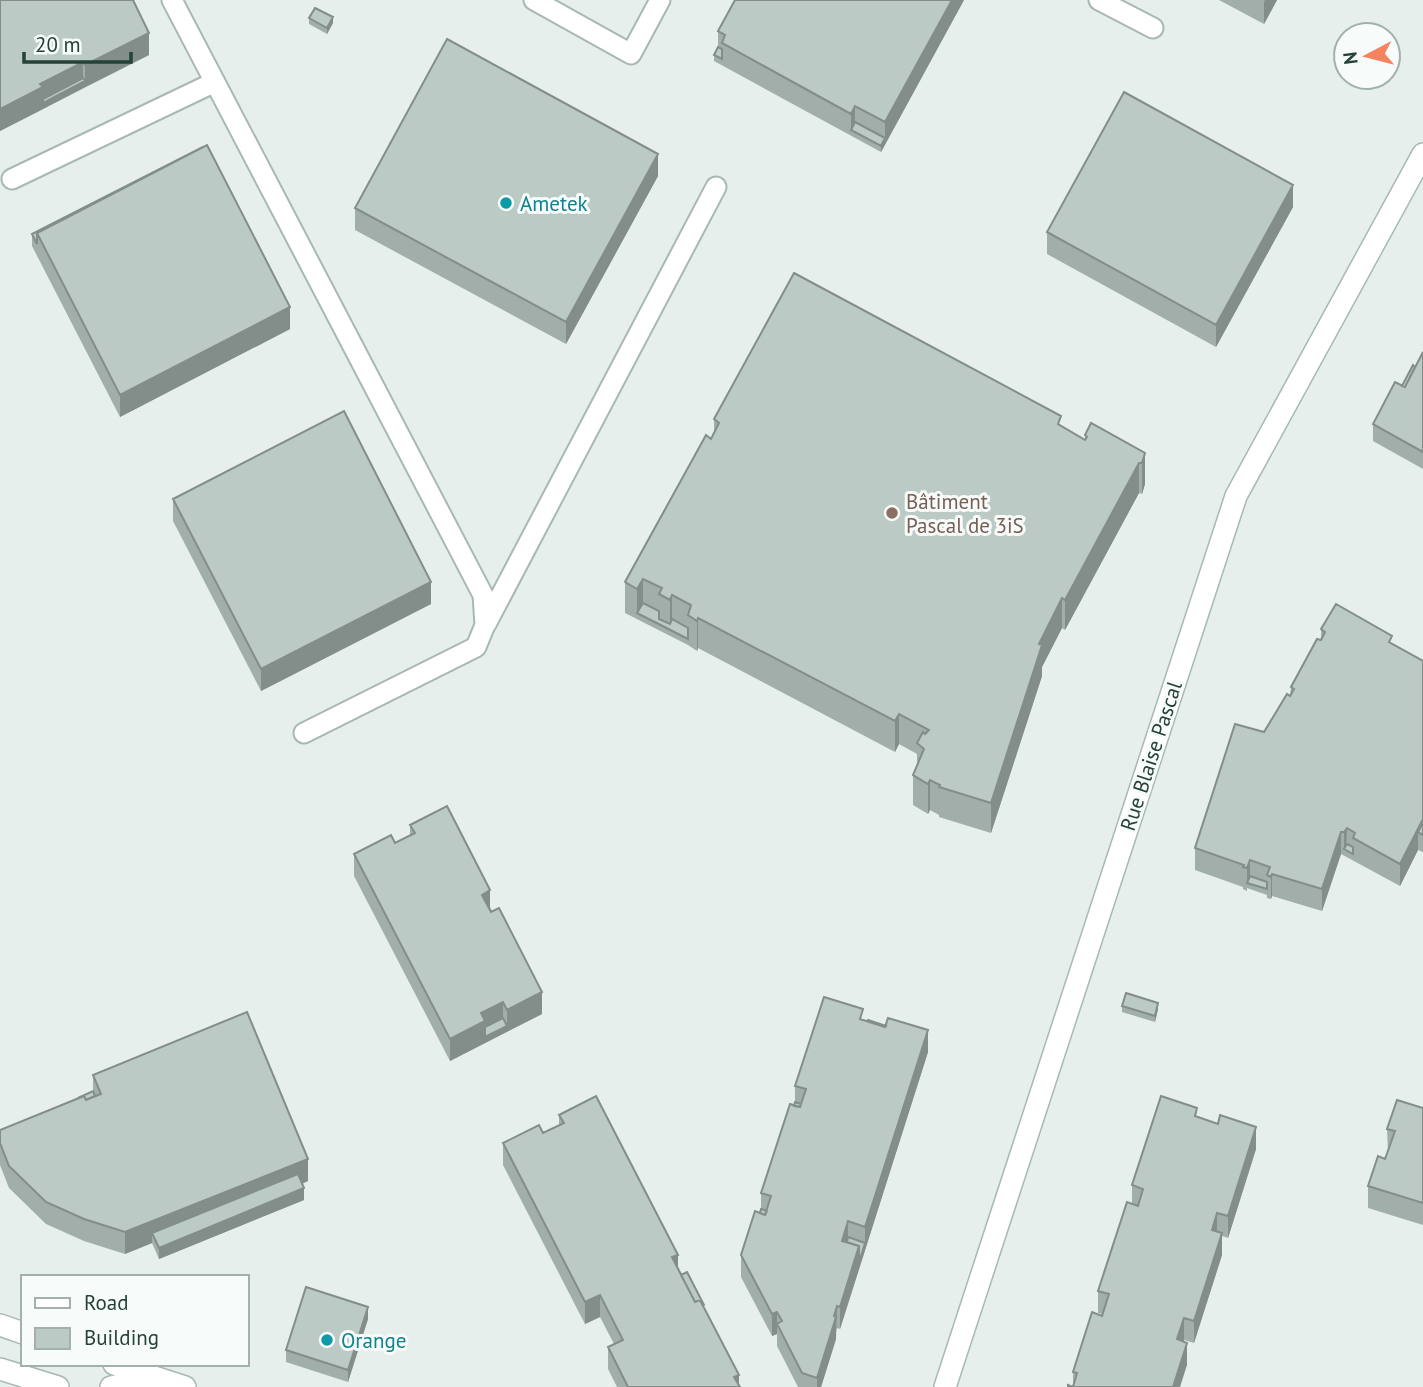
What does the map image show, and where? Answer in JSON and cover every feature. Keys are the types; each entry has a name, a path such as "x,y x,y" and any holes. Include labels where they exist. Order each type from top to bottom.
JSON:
{"street":[{"name":"Rue Blaise Pascal","path":"945,1387 1236,496 1423,154"},
{"path":"0,1325 21,1332"},
{"path":"99,1366 116,1381 155,1377 185,1387"},
{"path":"0,1369 58,1387"}],"lane":[{"path":"173,0 483,595 485,625"},
{"path":"534,0 631,54 660,0"},
{"path":"1099,0 1153,28"},
{"path":"12,179 215,82"},
{"path":"304,733 475,647 716,187"}],"building":[{"path":"0,0 133,0 149,33 85,65 83,62 0,109"},
{"path":"735,0 952,0 885,122 855,106 851,114 722,43 725,35 718,31"},
{"path":"315,8 333,17 327,28 309,18"},
{"name":"Ametek","path":"447,39 658,154 566,322 355,208"},
{"path":"718,47 722,49 722,59 714,55"},
{"path":"83,78 85,81 43,103 43,99"},
{"path":"1124,92 1293,185 1216,325 1047,232"},
{"path":"855,122 885,138 881,146 851,130"},
{"path":"207,145 290,307 120,395 37,233"},
{"path":"203,147 37,233 37,244 32,234"},
{"name":"Bâtiment Pascal de 3iS","path":"794,273 1061,416 1058,424 1085,440 1091,423 1145,453 1142,463 1139,463 1065,600 1062,598 1039,644 1042,645 991,803 939,787 940,785 930,780 928,784 913,775 924,749 917,743 923,732 925,734 929,730 899,714 895,721 698,618 697,621 688,615 691,605 672,595 670,600 659,594 662,588 643,579 637,589 625,582 706,435 711,439 719,423 714,419"},
{"path":"1423,352 1423,452 1373,424 1395,382 1405,387"},
{"path":"1413,365 1415,367 1405,387 1402,386"},
{"path":"344,411 431,582 261,669 173,499"},
{"path":"643,603 659,611 659,619 670,624 672,619 688,628 688,639 637,613"},
{"path":"1336,604 1392,636 1389,642 1423,661 1423,819 1400,864 1353,838 1355,833 1347,828 1341,832 1322,889 1272,874 1271,877 1267,875 1270,867 1250,860 1247,868 1195,848 1235,724 1264,732 1287,694 1290,696 1294,689 1291,687 1317,639 1321,640 1325,632 1321,629"},
{"path":"447,806 490,890 482,895 491,912 499,908 542,992 507,1010 503,1002 481,1013 485,1021 450,1039 354,854 391,835 395,843 415,833 410,825"},
{"path":"1347,844 1353,847 1353,854 1344,849"},
{"path":"1250,876 1267,882 1267,889 1247,883"},
{"path":"1126,993 1158,1003 1155,1016 1122,1006"},
{"path":"824,997 863,1009 860,1019 885,1027 888,1018 928,1030 865,1227 848,1221 842,1241 859,1246 840,1307 837,1306 817,1378 802,1373 777,1324 782,1321 777,1312 772,1314 741,1255 755,1211 765,1215 771,1196 761,1193 790,1104 800,1107 806,1089 795,1086"},
{"path":"247,1012 308,1159 125,1232 84,1219 46,1202 9,1166 0,1143 0,1130 84,1096 86,1100 101,1094 93,1075"},
{"path":"503,1018 507,1026 485,1037 485,1027"},
{"path":"93,1091 95,1096 86,1100 84,1096 78,1098"},
{"path":"596,1096 678,1255 672,1257 695,1302 700,1300 739,1375 734,1377 740,1387 628,1387 608,1347 623,1340 600,1295 585,1302 503,1143 539,1125 543,1133 564,1123 559,1115"},
{"path":"1161,1096 1197,1108 1195,1116 1218,1124 1220,1115 1256,1127 1228,1216 1217,1213 1212,1230 1222,1233 1194,1321 1184,1318 1177,1339 1187,1343 1173,1387 1073,1387 1077,1373 1073,1372 1092,1312 1102,1316 1109,1294 1098,1291 1127,1202 1138,1206 1143,1189 1132,1185"},
{"path":"1397,1100 1423,1108 1423,1203 1368,1186 1378,1156 1385,1159 1395,1131 1387,1129"},
{"path":"298,1174 304,1188 159,1248 152,1233"},
{"path":"848,1237 865,1243 859,1263 859,1246 847,1242"},
{"path":"687,1272 703,1306 700,1300 695,1302 681,1275"},
{"name":"Orange","path":"306,1287 368,1307 348,1370 286,1350"}],"place":[{"name":"Ametek","path":"506,203"},
{"name":"Bâtiment Pascal de 3iS","path":"892,513"},
{"name":"Orange","path":"327,1340"}]}
